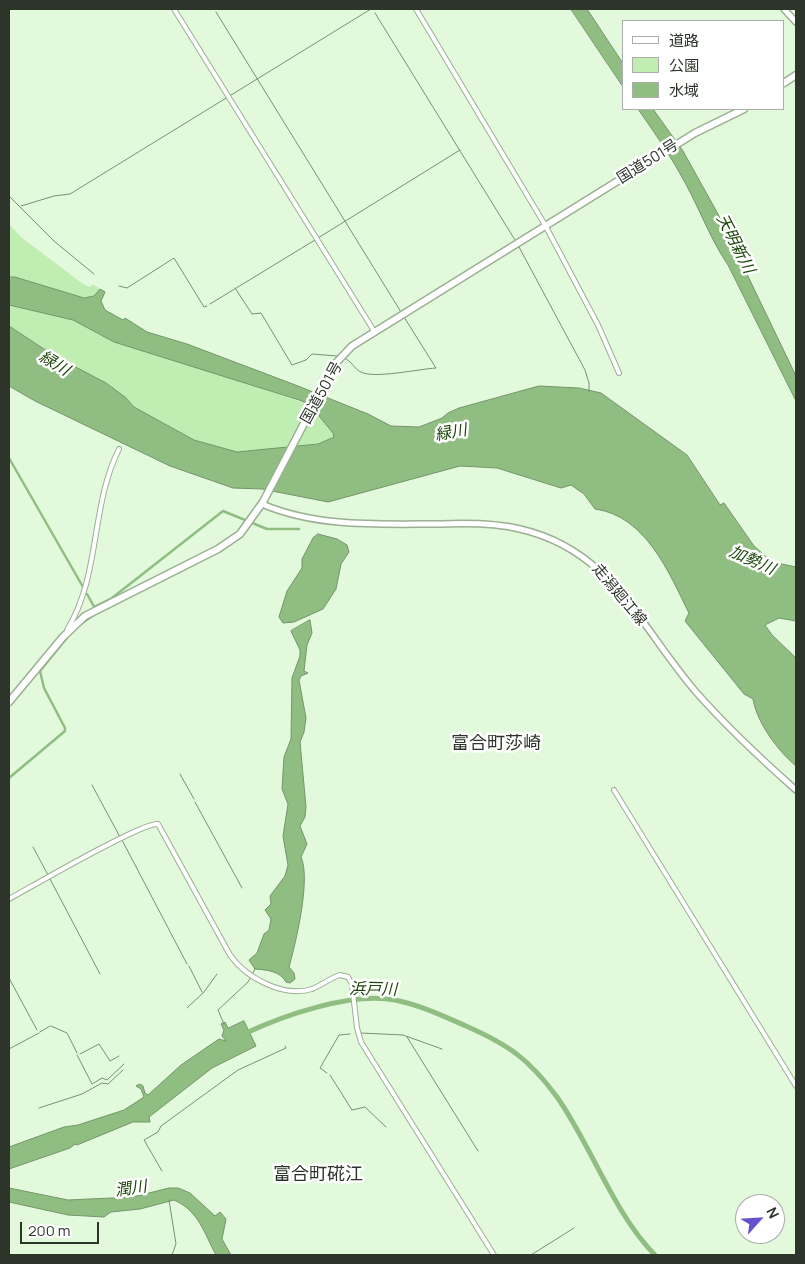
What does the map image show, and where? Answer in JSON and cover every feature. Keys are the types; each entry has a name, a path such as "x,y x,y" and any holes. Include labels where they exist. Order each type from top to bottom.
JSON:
{"highway":[{"path":"785,82 796,75"},
{"name":"国道501号","path":"9,702 75,624 96,610 229,542 240,534 262,503 334,367 352,346 679,142 742,110"}],"main road":[{"path":"784,9 796,22"},
{"name":"走潟廻江線","path":"262,503 289,512 336,522 501,526 540,534 567,545 591,561 612,583 696,692 796,790"}],"street":[{"path":"174,9 374,331"},
{"path":"416,9 545,225 598,325 619,373"},
{"path":"63,636 73,621 86,588 108,475 119,449"},
{"path":"614,790 796,1086"},
{"path":"9,899 122,838 152,824 161,826 230,955 248,973 279,988 297,991 314,988 342,975 350,979 353,988 356,1026 363,1046 494,1255"}],"green space":[{"path":"9,224 21,237 83,284 90,287 93,284 100,289 94,296 84,298 15,277 9,277"},
{"path":"9,305 73,320 114,342 179,361 319,408 319,416 333,433 334,437 318,444 237,452 194,440 134,407 125,397 106,383 53,355 9,326"}],"water":[{"path":"571,9 587,9 622,62 622,85"},
{"path":"639,110 654,110 683,151 718,214 796,376 796,401 728,265 666,150"},
{"path":"9,277 15,277 84,298 94,296 100,289 105,292 101,301 105,310 123,320 125,318 147,332 187,344 298,386 368,414 391,426 419,427 442,418 459,408 539,386 579,388 601,393 687,455 720,505 724,503 754,546 772,562 796,567 796,621 779,618 765,625 772,635 796,658 796,766 782,753 769,736 755,708 753,699 744,694 685,621 689,613 664,564 642,534 613,514 595,509 584,494 571,485 561,488 497,468 460,466 328,502 262,489 233,488 170,466 35,401 9,386 9,326 53,355 106,383 125,397 134,407 194,440 237,452 318,444 334,437 333,433 319,416 319,408 114,342 73,320 9,305"},
{"path":"318,534 337,539 347,545 349,552 341,564 336,589 323,609 294,622 283,623 279,617 287,591 302,568 302,559 313,538"},
{"path":"310,620 312,633 307,645 304,671 308,673 301,676 299,680 306,718 300,742 306,807 305,817 300,826 307,844 301,857 304,867 303,895 289,967 294,973 295,979 290,983 286,982 277,973 255,969 249,960 257,953 264,934 269,930 271,919 265,910 271,904 270,896 285,876 288,865 283,836 288,804 282,789 284,757 291,739 292,678 300,656 300,650 291,631"},
{"path":"244,1021 256,1046 212,1068 149,1117 150,1122 133,1122 77,1145 75,1144 70,1148 9,1169 9,1147 64,1127 78,1125 124,1110 144,1097 141,1089 136,1086 140,1084 143,1086 145,1093 148,1095 181,1065 219,1039 226,1041 222,1036 224,1030 221,1024 225,1022 228,1028"},
{"path":"9,1188 68,1200 133,1197 169,1188 178,1188 190,1193 215,1216 220,1212 226,1219 222,1239 231,1255 216,1255 195,1216 174,1200 140,1209 111,1212 104,1217 68,1215 9,1202"}],"waterway":[{"path":"21,206 54,196 70,194 371,9"},
{"path":"216,12 401,312"},
{"path":"375,13 515,240"},
{"path":"318,238 460,150"},
{"path":"9,196 54,241 94,274"},
{"path":"210,304 315,240"},
{"path":"519,247 585,370 589,383 589,392"},
{"path":"119,286 127,288 174,258 204,307 207,306"},
{"path":"235,288 252,314 261,313 292,365 306,360 312,354 337,356"},
{"path":"344,358 359,371 367,374 386,374 436,368 404,317"},
{"path":"9,458 83,587"},
{"path":"94,607 112,598 223,511 267,529 299,529"},
{"path":"87,594 96,610"},
{"path":"81,624 95,614"},
{"path":"9,778 65,731 44,688 40,671 70,634"},
{"path":"180,774 194,799"},
{"path":"92,785 120,837"},
{"path":"195,802 242,888"},
{"path":"122,840 187,964"},
{"path":"33,847 48,875"},
{"path":"50,879 100,974"},
{"path":"189,966 202,992"},
{"path":"224,1024 218,1010 248,982 255,969"},
{"path":"187,1008 204,992 217,974"},
{"path":"9,978 37,1030"},
{"name":"浜戸川","path":"244,1034 318,1007 338,1002 378,998 404,1002 422,1008 494,1040 517,1054 527,1063 557,1097 581,1136 627,1220 655,1255"},
{"path":"40,1032 50,1026"},
{"path":"51,1026 67,1033 77,1053"},
{"path":"9,1049 39,1033"},
{"path":"360,1033 403,1035 442,1049"},
{"path":"327,1073 320,1068 339,1035 350,1034"},
{"path":"407,1037 478,1151"},
{"path":"80,1054 99,1044 110,1061 119,1056"},
{"path":"162,1171 144,1140 158,1132 161,1126 238,1070 286,1048 285,1046"},
{"path":"77,1055 92,1084 102,1078 107,1080 124,1064"},
{"path":"39,1108 82,1094 102,1083 108,1084 123,1070"},
{"path":"330,1075 352,1110 365,1107 386,1127"},
{"path":"169,1200 176,1244 172,1255"},
{"path":"531,1255 574,1228"}],"district":[{"name":"富合町莎崎","path":"496,744"},
{"name":"富合町硴江","path":"318,1175"}],"water label":[{"name":"天明新川","path":"735,244"},
{"name":"緑川","path":"54,364"},
{"name":"緑川","path":"451,433"},
{"name":"加勢川","path":"752,561"},
{"name":"潤川","path":"131,1189"}]}
